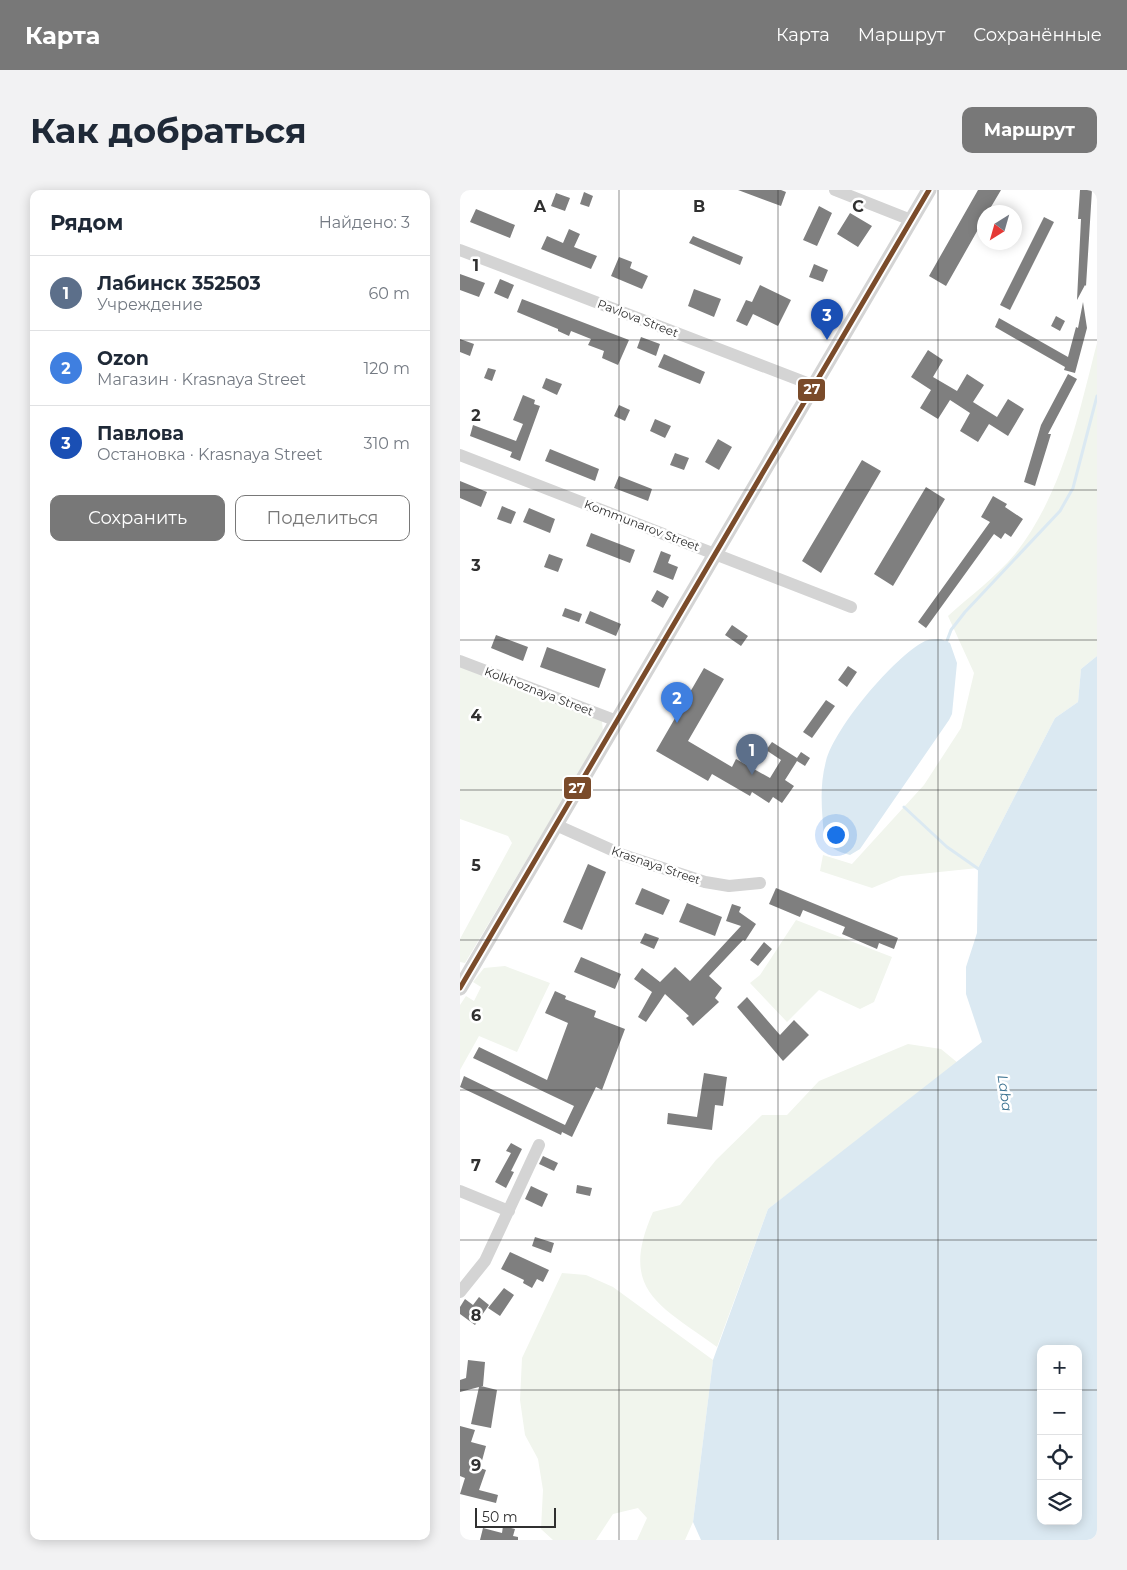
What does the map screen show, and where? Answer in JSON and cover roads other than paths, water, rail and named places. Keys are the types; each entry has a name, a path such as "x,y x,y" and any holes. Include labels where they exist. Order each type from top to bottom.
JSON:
{"street":[{"path":"835,190 910,220"},
{"path":"460,988 929,190"},
{"name":"Pavlova Street","path":"460,250 815,386"},
{"name":"Kommunarov Street","path":"460,455 851,607"},
{"name":"Kolkhoznaya Street","path":"460,660 617,721"},
{"name":"Krasnaya Street","path":"556,825 623,854 706,882 729,886 760,883"},
{"path":"460,1292 485,1261 539,1145"},
{"path":"460,1191 509,1211"}],"water":[{"path":"941,639 950,643 957,663 952,714 860,849 850,855 838,851 828,844 824,837 822,818 822,780 826,761 832,747 853,712 882,677 912,649 925,641"},
{"name":"Laba","path":"1097,656 1097,1540 701,1540 693,1522 713,1360 768,1209 982,1042 966,994 966,967 977,933 978,868 1055,718 1078,702 1081,669"}],"waterway":[{"path":"945,646 951,630 965,612 1060,511 1073,488 1097,396"},
{"path":"904,807 947,847 980,870"}],"place":[{"name":"Павлова","path":"827,340"},
{"name":"Ozon","path":"677,723"},
{"name":"Лабинск 352503","path":"752,775"}]}
